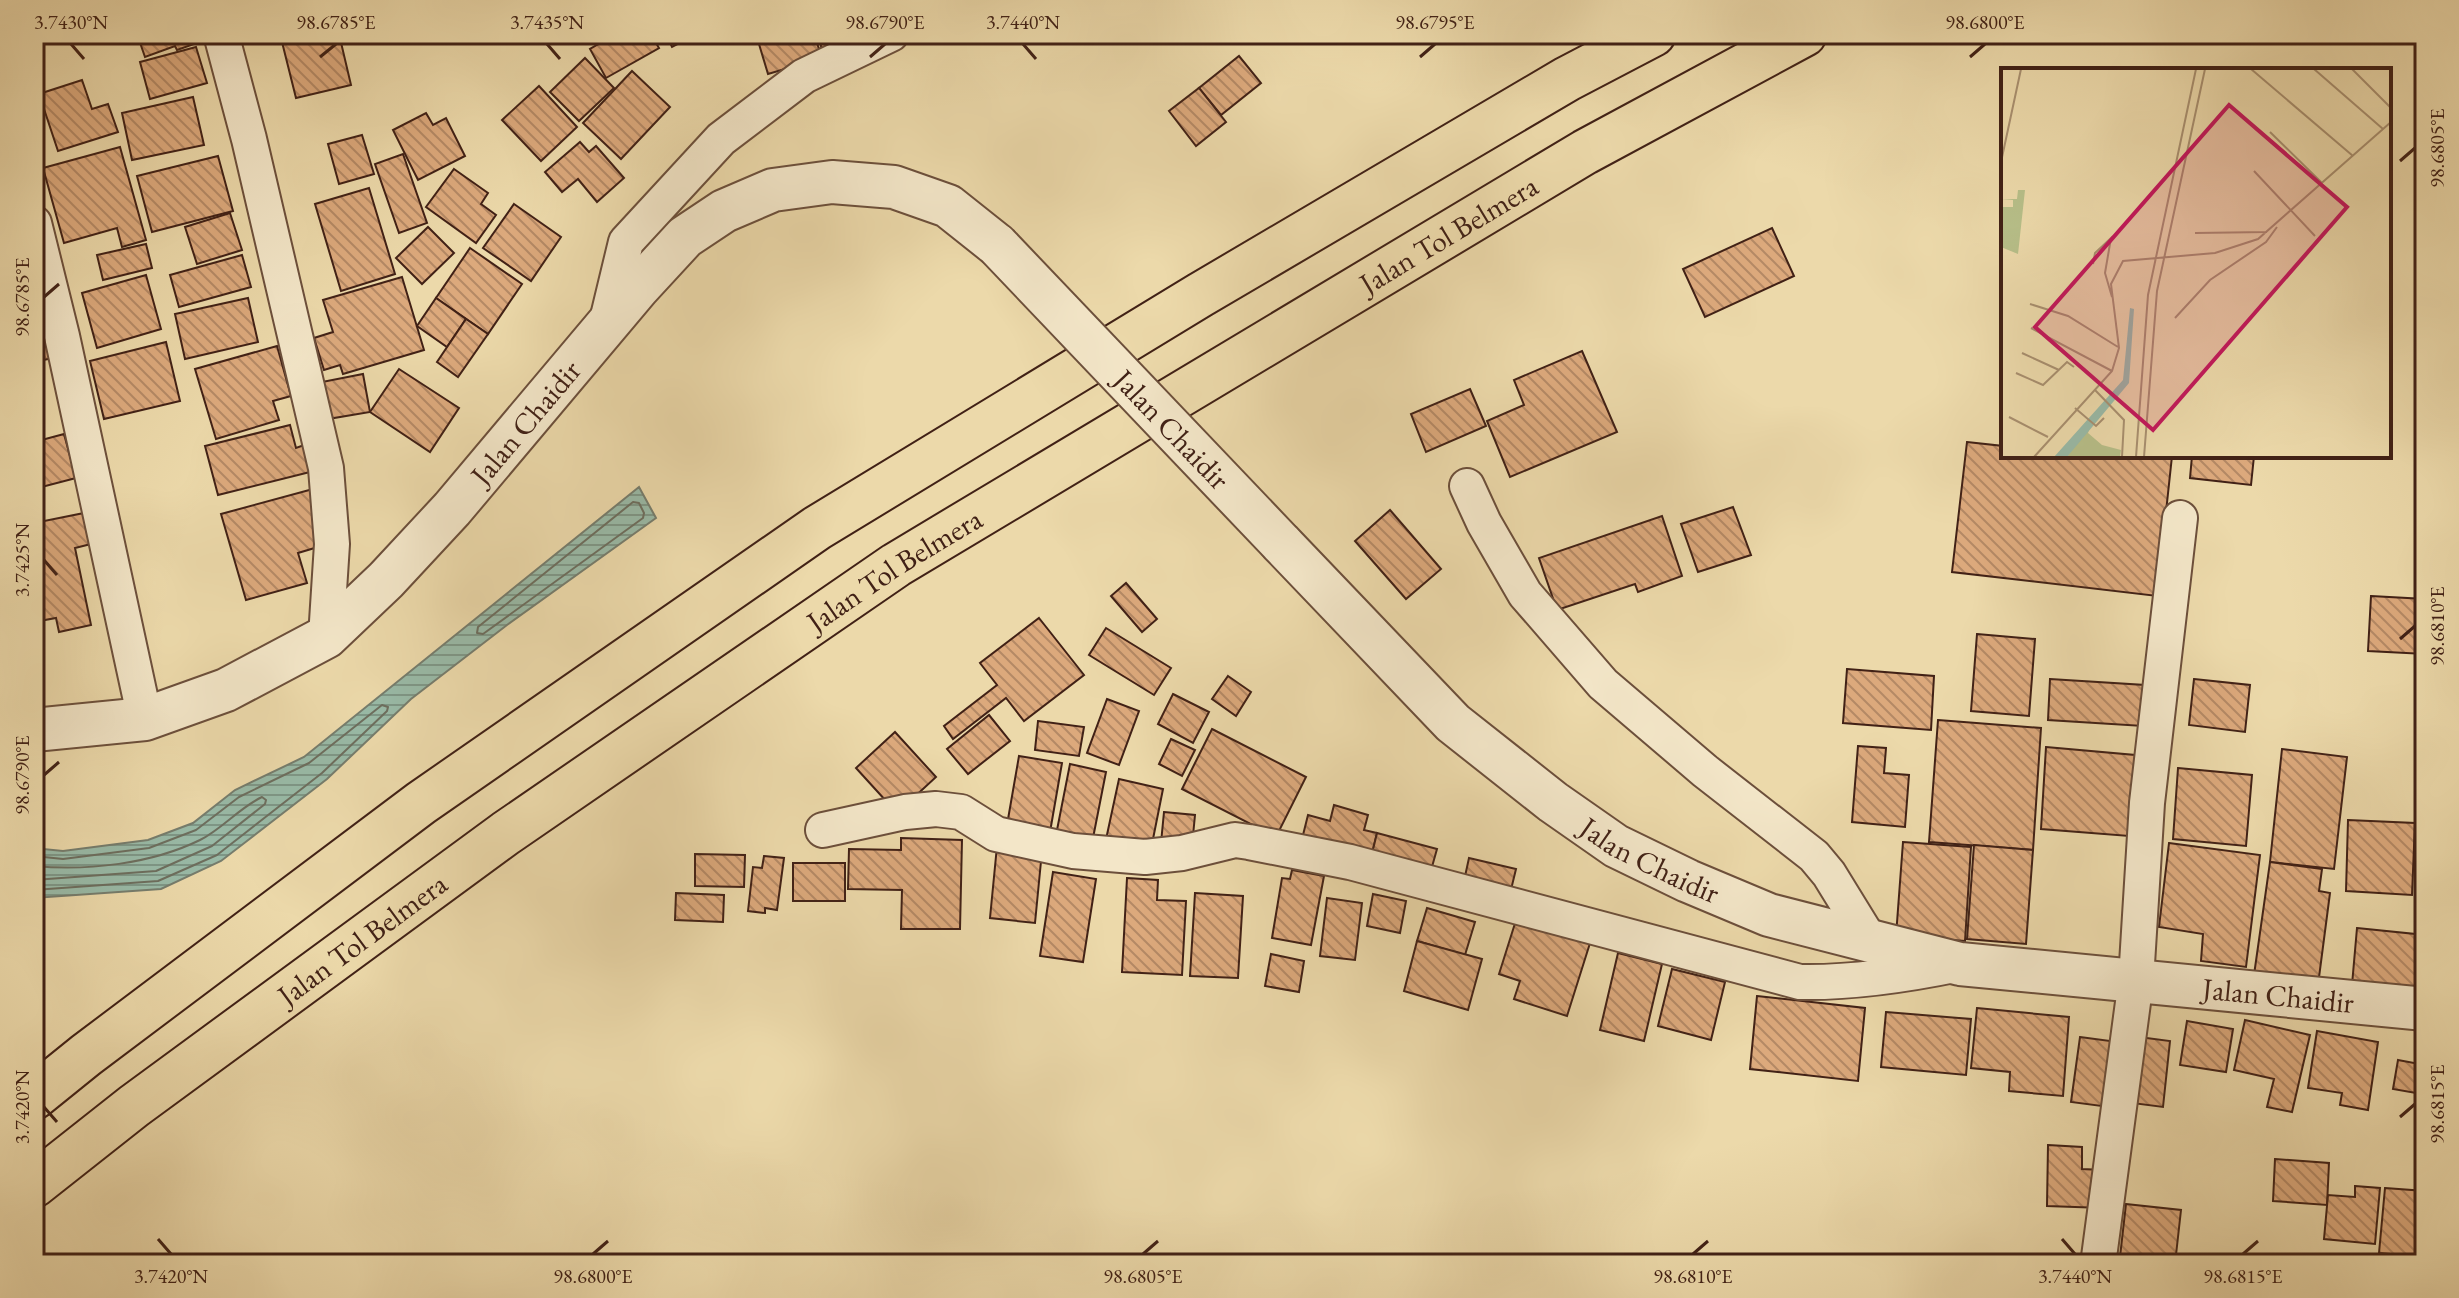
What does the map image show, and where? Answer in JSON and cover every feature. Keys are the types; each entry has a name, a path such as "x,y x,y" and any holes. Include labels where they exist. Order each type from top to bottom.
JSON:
{"highway":[{"path":"34,1097 421,803 817,528 1200,295 1567,79 1653,34"},
{"name":"Jalan Tol Belmera","path":"34,1185 134,1106 506,833 896,565 1585,152 1804,34"}],"street":[{"path":"221,34 249,139 326,468 332,544 326,637"},
{"path":"605,326 626,242 721,139 804,76 891,34"},
{"name":"Jalan Chaidir","path":"34,730 145,719 226,690 326,637 386,580 452,509 605,326 685,237 724,211 773,190 832,182 894,187 948,206 997,245 1453,723 1553,802 1616,846 1769,915 1960,964 2425,1009"},
{"path":"34,223 62,336 145,719"},
{"path":"1467,486 1484,523 1525,594 1603,684 1705,771 1814,856 1829,874 1869,939"},
{"path":"2099,1257 2136,980 2147,803 2180,518"},
{"path":"823,830 905,812 936,809 961,812 996,834 1073,851 1145,857 1182,853 1235,840 1350,862 1800,982 1845,983 1960,964"}],"water":[{"path":"639,487 656,518 507,625 411,699 327,779 221,861 161,889 34,898 34,848 63,851 148,840 193,823 235,790 304,757"}],"building":[{"path":"137,34 209,34 211,38 145,57"},
{"path":"280,34 339,34 351,85 296,98"},
{"path":"616,34 651,34 659,48 606,78 590,49"},
{"path":"666,34 697,34 672,47"},
{"path":"756,34 814,34 822,58 768,74"},
{"path":"818,34 848,34 853,52 824,58"},
{"path":"196,47 207,83 150,99 140,62"},
{"path":"1239,56 1261,83 1221,115 1199,88"},
{"path":"585,58 614,88 579,121 550,92"},
{"path":"632,71 670,107 621,159 583,123"},
{"path":"82,80 92,109 108,104 118,132 58,151 39,94"},
{"path":"539,86 577,127 541,161 502,120"},
{"path":"1199,88 1226,122 1196,146 1169,111"},
{"path":"193,97 204,145 132,160 122,113"},
{"path":"426,113 433,125 446,118 465,156 418,180 393,130"},
{"path":"362,135 374,174 339,184 328,144"},
{"path":"580,142 589,152 596,146 624,178 597,202 578,179 562,192 545,172"},
{"path":"120,147 146,240 122,247 117,228 64,243 43,168"},
{"path":"403,154 427,223 399,233 375,164"},
{"path":"218,156 233,211 152,232 137,176"},
{"path":"454,169 488,193 481,204 496,215 476,243 426,207"},
{"path":"369,188 395,274 341,291 315,204"},
{"path":"514,204 561,237 531,281 483,248"},
{"path":"230,213 242,250 197,264 185,227"},
{"path":"428,227 454,253 422,284 396,258"},
{"path":"1772,228 1794,276 1705,317 1683,269"},
{"path":"146,244 152,268 103,280 97,255"},
{"path":"470,248 522,284 488,334 436,298"},
{"path":"242,255 251,287 179,307 170,275"},
{"path":"146,275 161,329 97,348 82,293"},
{"path":"402,277 424,350 343,374 340,365 324,370 314,338 333,332 323,300"},
{"path":"248,298 258,342 185,359 175,314"},
{"path":"436,298 466,319 447,347 417,326"},
{"path":"466,319 488,334 458,377 437,362"},
{"path":"47,327 53,358 34,362 34,330"},
{"path":"166,342 180,401 104,419 90,361"},
{"path":"277,346 291,396 273,401 279,420 216,439 195,369"},
{"path":"1582,351 1617,432 1510,477 1487,421 1524,405 1514,380"},
{"path":"399,369 459,408 430,452 370,412"},
{"path":"363,374 370,412 328,419 322,382"},
{"path":"1470,389 1486,426 1426,452 1411,414"},
{"path":"290,425 296,448 307,444 314,471 218,495 205,446"},
{"path":"64,434 76,478 34,489 34,442"},
{"path":"1967,442 2001,446 2001,458 2172,458 2157,596 1952,572"},
{"path":"2192,458 2254,458 2251,485 2190,478"},
{"path":"313,489 328,544 298,553 307,583 246,600 221,514"},
{"path":"1733,507 1751,555 1698,572 1681,524"},
{"path":"1390,510 1441,569 1406,599 1355,541"},
{"path":"89,512 95,543 75,548 91,625 59,632 56,618 34,622 34,523"},
{"path":"1662,516 1682,576 1638,592 1635,584 1557,610 1539,558"},
{"path":"1126,583 1157,619 1142,632 1111,596"},
{"path":"2371,596 2425,599 2425,654 2368,651"},
{"path":"1039,618 1084,675 1024,721 1006,698 953,739 944,726 997,685 980,663"},
{"path":"1106,628 1171,668 1154,695 1089,655"},
{"path":"1977,634 2035,639 2029,716 1971,711"},
{"path":"1847,669 1934,676 1931,730 1843,723"},
{"path":"1228,676 1251,692 1236,716 1212,699"},
{"path":"2050,679 2145,685 2143,726 2048,720"},
{"path":"2194,679 2250,685 2245,732 2189,725"},
{"path":"1173,694 1209,712 1193,743 1158,724"},
{"path":"1107,699 1139,711 1119,765 1087,753"},
{"path":"989,715 1010,741 968,774 947,749"},
{"path":"1938,720 2041,728 2033,850 1929,842"},
{"path":"1038,721 1084,727 1079,756 1035,750"},
{"path":"1212,729 1306,777 1276,837 1182,789"},
{"path":"895,732 936,777 897,813 856,768"},
{"path":"1171,739 1195,750 1182,776 1159,764"},
{"path":"1858,746 1886,748 1884,773 1909,775 1905,827 1852,822"},
{"path":"2046,747 2135,755 2129,836 2041,829"},
{"path":"2282,749 2347,757 2334,869 2270,862"},
{"path":"1019,756 1062,763 1050,832 1007,825"},
{"path":"1070,764 1106,772 1093,838 1057,830"},
{"path":"2178,768 2252,775 2246,846 2173,839"},
{"path":"1119,779 1163,789 1150,854 1105,844"},
{"path":"1334,805 1368,815 1364,830 1377,833 1369,866 1300,847 1308,815 1330,821"},
{"path":"1164,812 1195,815 1192,846 1161,843"},
{"path":"2348,820 2415,823 2412,895 2346,891"},
{"path":"1377,833 1437,849 1428,881 1369,866"},
{"path":"901,838 962,840 960,929 901,929 902,890 848,889 849,849 901,850"},
{"path":"1903,842 1971,847 1965,941 1896,936"},
{"path":"2169,843 2260,855 2246,967 2201,961 2203,934 2159,927"},
{"path":"1974,845 2033,850 2026,944 1967,939"},
{"path":"997,846 1042,851 1035,923 990,918"},
{"path":"695,854 745,855 744,887 695,886"},
{"path":"764,856 784,858 777,910 765,908 765,913 748,911 753,867 762,868"},
{"path":"1469,858 1516,869 1508,902 1462,890"},
{"path":"2270,862 2322,869 2319,891 2330,893 2318,985 2254,975"},
{"path":"793,863 845,863 845,901 793,901"},
{"path":"1292,870 1324,876 1311,945 1272,938 1282,878 1290,879"},
{"path":"1053,872 1096,879 1083,962 1040,956"},
{"path":"1127,878 1158,880 1157,900 1186,901 1182,975 1122,972"},
{"path":"676,893 724,895 723,922 675,920"},
{"path":"1195,893 1243,896 1238,978 1190,976"},
{"path":"1373,894 1406,901 1400,933 1367,926"},
{"path":"1327,898 1362,903 1355,960 1320,956"},
{"path":"1427,908 1475,922 1465,955 1417,941"},
{"path":"1517,917 1591,940 1567,1016 1514,999 1520,981 1499,974"},
{"path":"2357,928 2425,935 2425,992 2352,985"},
{"path":"1417,941 1482,959 1468,1010 1404,991"},
{"path":"1618,953 1662,964 1644,1041 1600,1030"},
{"path":"1271,954 1304,961 1299,992 1265,986"},
{"path":"1672,969 1725,982 1711,1040 1658,1026"},
{"path":"1757,996 1865,1008 1858,1081 1750,1069"},
{"path":"1977,1008 2069,1017 2063,1096 2009,1091 2010,1072 1971,1068"},
{"path":"1886,1012 1971,1019 1966,1075 1881,1067"},
{"path":"2245,1020 2310,1035 2292,1112 2267,1107 2274,1079 2234,1070"},
{"path":"2187,1021 2233,1029 2226,1072 2180,1065"},
{"path":"2317,1031 2378,1042 2368,1110 2340,1105 2342,1093 2308,1088"},
{"path":"2080,1037 2118,1042 2109,1107 2071,1102"},
{"path":"2139,1037 2170,1041 2163,1107 2132,1103"},
{"path":"2398,1060 2425,1065 2425,1129 2416,1127 2422,1094 2393,1089"},
{"path":"2048,1145 2082,1147 2082,1169 2103,1170 2103,1208 2047,1206"},
{"path":"2275,1159 2329,1163 2327,1205 2273,1201"},
{"path":"2355,1186 2380,1188 2375,1244 2324,1239 2328,1195 2355,1197"},
{"path":"2385,1188 2425,1191 2425,1257 2379,1253"},
{"path":"2126,1204 2181,1210 2175,1264 2120,1257"}]}
